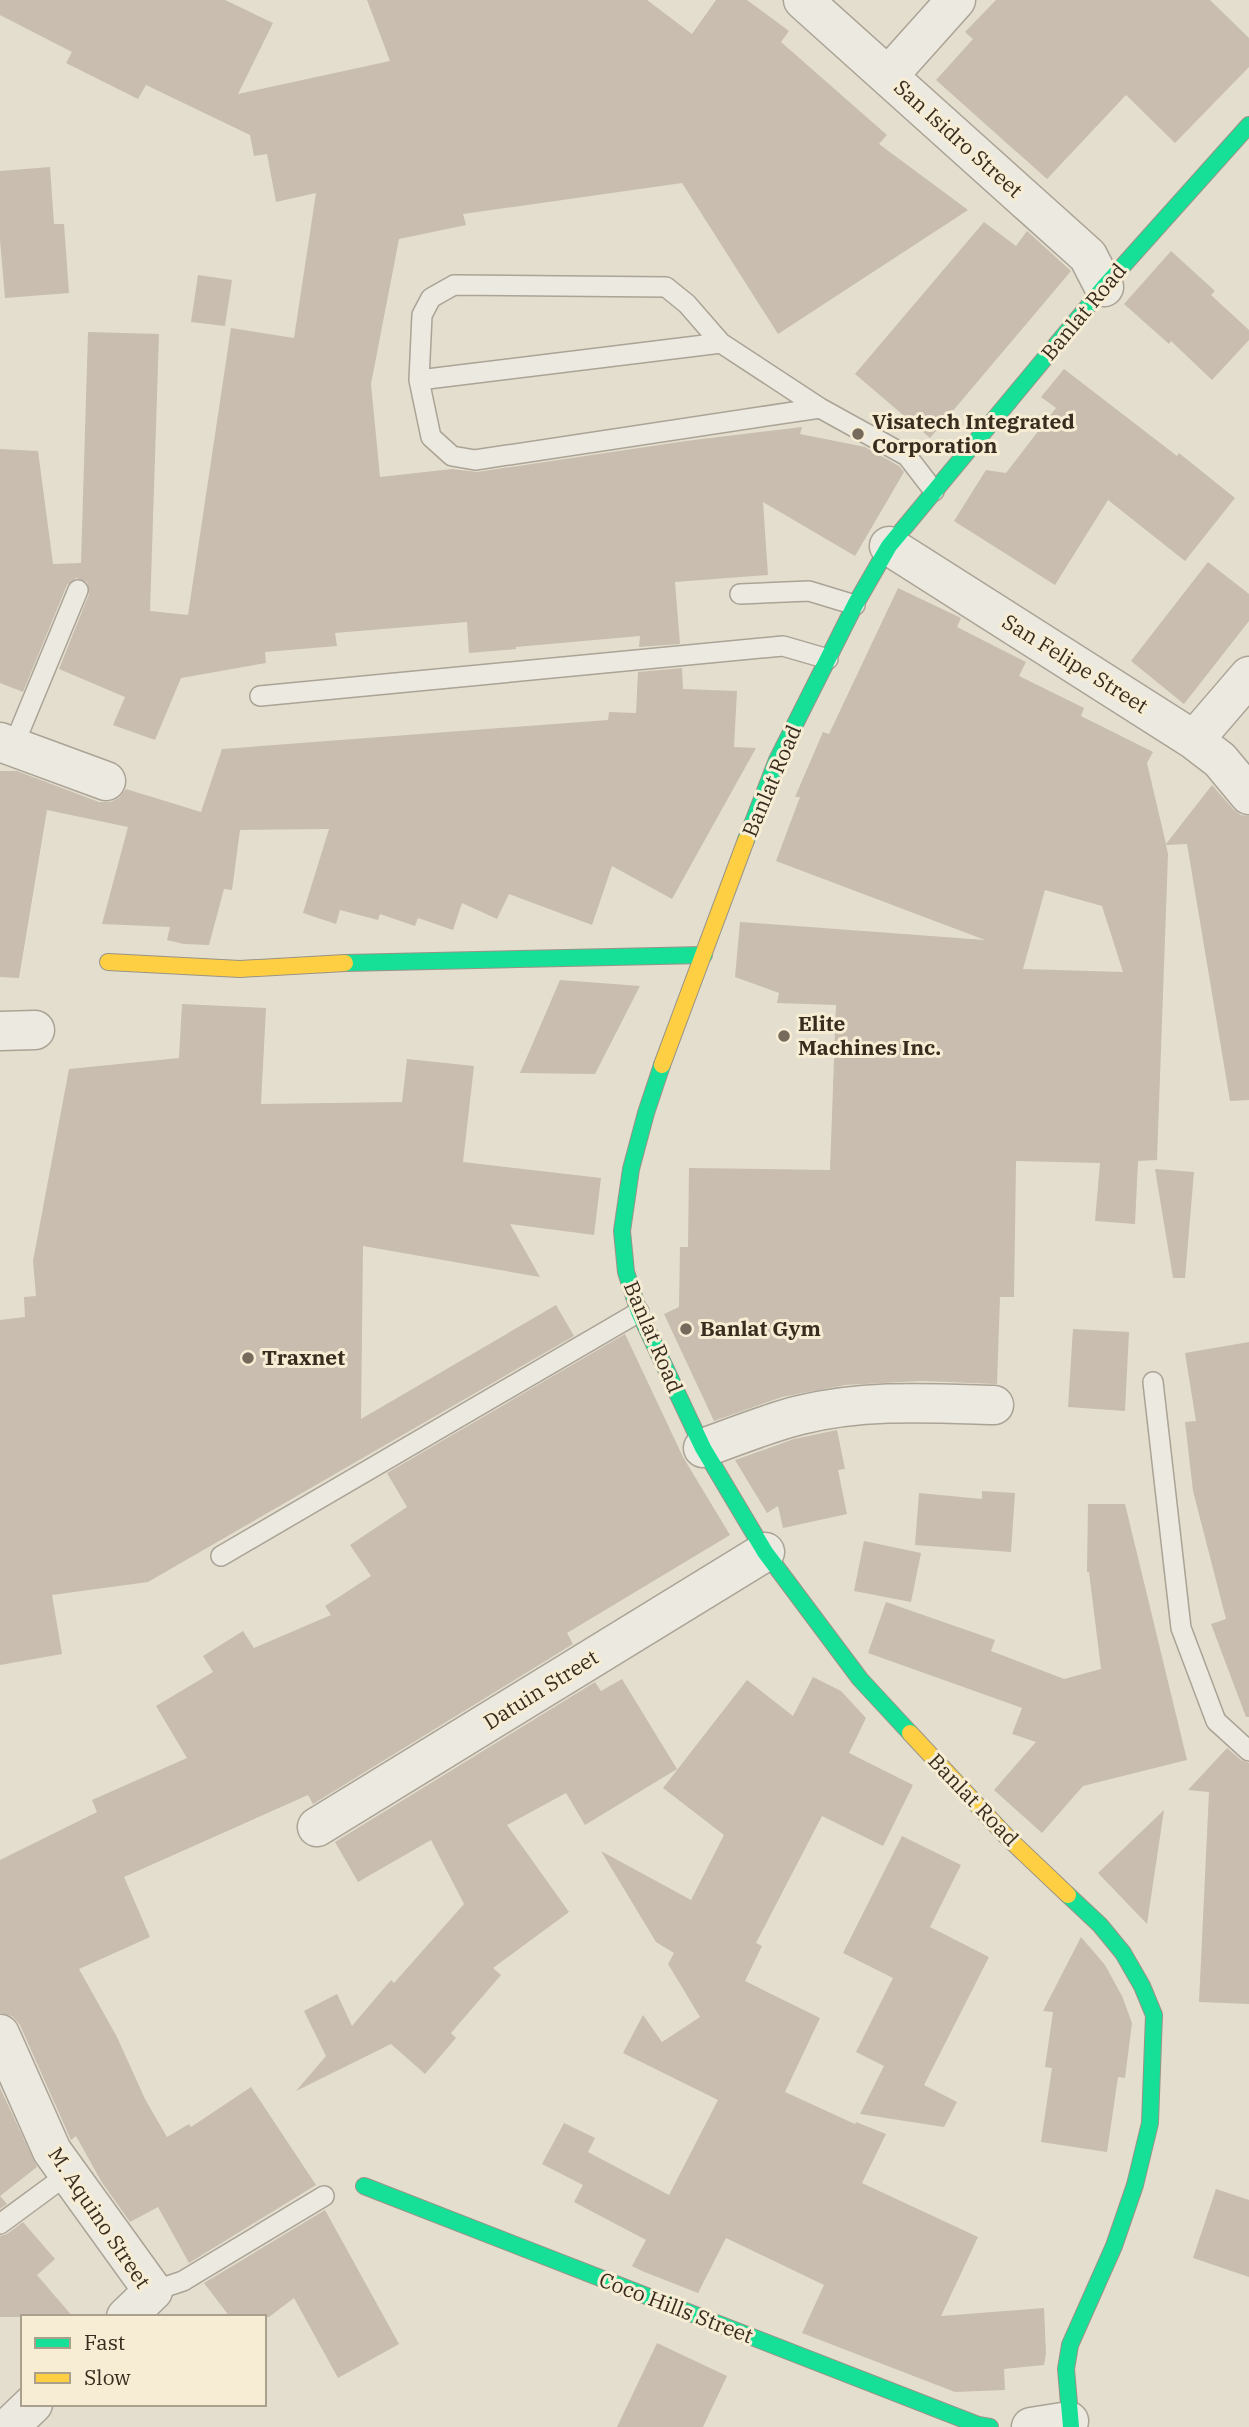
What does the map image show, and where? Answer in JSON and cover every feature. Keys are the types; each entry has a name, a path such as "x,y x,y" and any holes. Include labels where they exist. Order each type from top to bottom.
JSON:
{"street":[{"name":"San Isidro Street","path":"803,0 1088,256 1104,287"},
{"path":"888,76 956,0"},
{"name":"Banlat Road","path":"1070,2424 1066,2369 1070,2346 1114,2246 1135,2185 1150,2123 1154,2015 1143,1986 1108,1934 1008,1838 860,1679 765,1552 703,1448 639,1312 626,1272 622,1231 631,1169 654,1088 680,1013 777,760 855,605 889,546 934,491 1104,287 1249,125"},
{"name":"San Felipe Street","path":"889,546 1194,740 1220,760 1249,795"},
{"path":"1194,740 1249,676"},
{"path":"7,744 106,781"},
{"path":"108,962 240,968 373,962 704,955"},
{"path":"703,1448 799,1415 846,1406 894,1402 995,1405"},
{"name":"Datuin Street","path":"317,1827 765,1552"},
{"name":"M. Aquino Street","path":"0,2034 52,2151 153,2291 128,2315"},
{"name":"Coco Hills Street","path":"364,2186 952,2415 989,2427"},
{"path":"9,2427 31,2406"},
{"path":"1031,2427 1070,2424"}],"lane":[{"path":"820,408 475,460 452,456 431,438 419,380 422,315 431,298 454,285 666,287 687,304 720,343 820,408 906,456 934,491"},
{"path":"419,380 720,343"},
{"path":"7,744 78,590"},
{"path":"740,594 809,591 855,605"},
{"path":"260,696 783,646 828,659"},
{"path":"221,1556 639,1312"},
{"path":"1153,1382 1181,1628 1216,1721 1249,1751"},
{"path":"0,2224 68,2174"},
{"path":"153,2291 183,2281 324,2196"}],"building":[{"path":"0,0 225,0 273,23 238,94 390,61 367,0 647,0 692,34 716,0 747,0 789,31 781,42 887,135 879,144 968,210 778,334 682,183 463,214 466,225 399,239 371,384 380,477 452,469 477,472 802,427 800,434 865,447 899,466 904,472 855,556 763,502 768,575 675,582 680,644 639,647 640,636 469,653 467,622 335,633 337,646 265,652 266,663 181,678 155,740 113,725 125,697 59,669 89,594 87,582 76,578 67,585 23,692 0,683 0,449 38,451 53,564 81,563 88,332 159,334 150,611 188,615 231,328 294,338 316,193 276,202 267,154 254,156 250,135 146,85 138,99 66,63 72,52 0,15"},
{"path":"996,0 1210,0 1249,38 1249,67 1175,143 1126,95 1047,179 936,80 973,39 965,32"},
{"path":"50,167 54,224 64,224 69,293 5,298 0,240 0,171"},
{"path":"984,222 1016,246 1027,231 1071,271 930,438 855,374"},
{"path":"1171,251 1215,291 1211,295 1249,330 1249,340 1212,380 1171,341 1169,344 1124,304"},
{"path":"198,275 232,280 225,326 191,322"},
{"path":"1064,369 1177,456 1179,453 1235,498 1185,561 1108,500 1055,585 954,521 986,470 1006,473 1056,408 1041,397"},
{"path":"1208,562 1249,594 1249,621 1184,704 1131,661"},
{"path":"898,588 961,618 957,627 1026,662 1019,676 1084,708 1081,716 1153,752 1147,763 1166,844 1212,785 1233,809 1241,815 1249,816 1249,1100 1230,1101 1187,844 1166,845 1168,854 1157,1160 1138,1161 1135,1224 1095,1221 1100,1163 1016,1161 1014,1297 1000,1297 997,1384 921,1381 845,1385 782,1397 714,1421 664,1314 679,1307 680,1247 688,1247 689,1168 830,1170 836,1005 777,1003 779,993 735,977 740,922 985,940 776,861 800,797 795,797 823,732 829,734","holes":["1045,890 1102,906 1123,972 1023,969"]},
{"path":"682,668 683,689 737,691 734,747 756,748 672,899 612,866 592,925 509,894 497,919 462,903 453,930 418,918 415,926 380,914 378,920 340,910 336,924 303,913 329,829 240,830 232,890 224,889 209,945 184,944 167,940 170,927 102,924 128,827 47,810 19,978 0,977 0,771 17,771 99,802 110,802 119,798 126,789 201,812 222,749 608,720 609,712 636,713 638,672"},
{"path":"560,980 640,986 595,1074 520,1073"},
{"path":"182,1004 266,1008 261,1104 402,1102 407,1059 474,1066 463,1162 601,1178 594,1235 510,1224 540,1277 363,1246 361,1419 556,1305 574,1336 148,1582 52,1595 62,1654 0,1665 0,1320 25,1317 24,1297 36,1296 33,1261 69,1069 179,1058"},
{"path":"1155,1169 1194,1172 1185,1278 1173,1278"},
{"path":"1073,1329 1129,1332 1125,1411 1068,1407"},
{"path":"625,1334 683,1457 730,1535 567,1633 573,1644 313,1804 308,1795 124,1877 150,1937 79,1969 117,2037 145,2099 167,2137 189,2124 191,2127 251,2087 316,2185 189,2263 158,2207 130,2222 101,2181 76,2136 71,2140 20,2025 12,2016 0,2013 0,1860 97,1812 92,1800 187,1758 156,1706 213,1672 203,1656 243,1631 254,1648 331,1615 325,1606 371,1576 350,1545 407,1507 387,1473"},
{"path":"1249,1342 1249,1717 1246,1717 1211,1624 1226,1619 1193,1491 1185,1422 1196,1421 1185,1353"},
{"path":"837,1430 845,1469 838,1470 847,1514 783,1528 778,1506 767,1513 735,1460 794,1439"},
{"path":"982,1491 1015,1493 1011,1552 915,1545 919,1493 982,1499"},
{"path":"1088,1504 1125,1504 1187,1760 1083,1786 1042,1833 994,1790 1036,1742 1012,1734 1022,1708 868,1653 886,1602 995,1640 991,1651 1064,1679 1101,1669 1087,1572"},
{"path":"864,1541 921,1553 911,1602 854,1591"},
{"path":"813,1677 841,1691 866,1718 849,1753 913,1785 883,1846 822,1816 756,1943 762,1946 745,1981 820,2018 785,2092 855,2124 856,2122 886,2134 862,2183 978,2237 941,2316 1044,2308 1044,2365 1004,2369 1005,2390 955,2392 802,2333 824,2285 726,2238 698,2293 642,2271 632,2266 646,2240 574,2202 583,2185 542,2164 564,2123 595,2138 588,2152 669,2195 718,2100 623,2053 643,2015 662,2042 700,2017 668,1964 674,1953 656,1942 601,1851 691,1900 724,1835 663,1788 747,1680 793,1716"},
{"path":"622,1679 677,1769 585,1825 566,1793 507,1825 569,1912 493,1968 501,1975 451,2033 456,2038 425,2074 391,2044 296,2091 326,2056 304,2011 337,1994 352,2026 391,1980 394,1983 464,1904 431,1840 358,1882 335,1842 595,1682 601,1691"},
{"path":"1227,1748 1249,1763 1249,2004 1199,2002 1209,1792 1188,1790"},
{"path":"1164,1810 1147,1924 1098,1873"},
{"path":"902,1836 961,1865 930,1927 989,1957 924,2085 957,2102 944,2127 860,2114 884,2066 856,2052 893,1978 843,1953"},
{"path":"1081,1937 1105,1965 1122,1996 1132,2023 1125,2078 1118,2077 1107,2152 1041,2142 1052,2068 1045,2067 1053,2012 1043,2011"},
{"path":"0,2088 37,2167 0,2196"},
{"path":"1216,2189 1249,2200 1249,2277 1193,2258"},
{"path":"0,2196 7,2204 0,2209"},
{"path":"325,2210 399,2344 338,2378 294,2298 269,2317 228,2315 204,2283"},
{"path":"23,2222 55,2259 37,2275 71,2315 0,2317 0,2236"},
{"path":"657,2343 727,2376 703,2427 617,2427"}],"traffic: fast":[{"path":"746,840 777,760 855,605 889,546 1104,287 1249,125"},
{"path":"345,963 704,955"},
{"path":"662,1065 631,1169 622,1231 626,1272 639,1312 703,1448 765,1552 860,1679 910,1733"},
{"path":"1068,1895 1100,1925 1123,1953 1142,1986 1154,2015 1150,2123 1135,2185 1114,2246 1070,2345 1066,2369 1071,2427"},
{"path":"364,2186 978,2425 990,2427"}],"traffic: slow":[{"path":"662,1065 746,840"},
{"path":"108,962 240,969 345,963"},
{"path":"910,1733 1008,1838 1068,1895"}],"place":[{"name":"Visatech Integrated Corporation","path":"858,434"},
{"name":"Elite Machines Inc.","path":"784,1036"},
{"name":"Banlat Gym","path":"686,1329"},
{"name":"Traxnet","path":"248,1358"}]}
